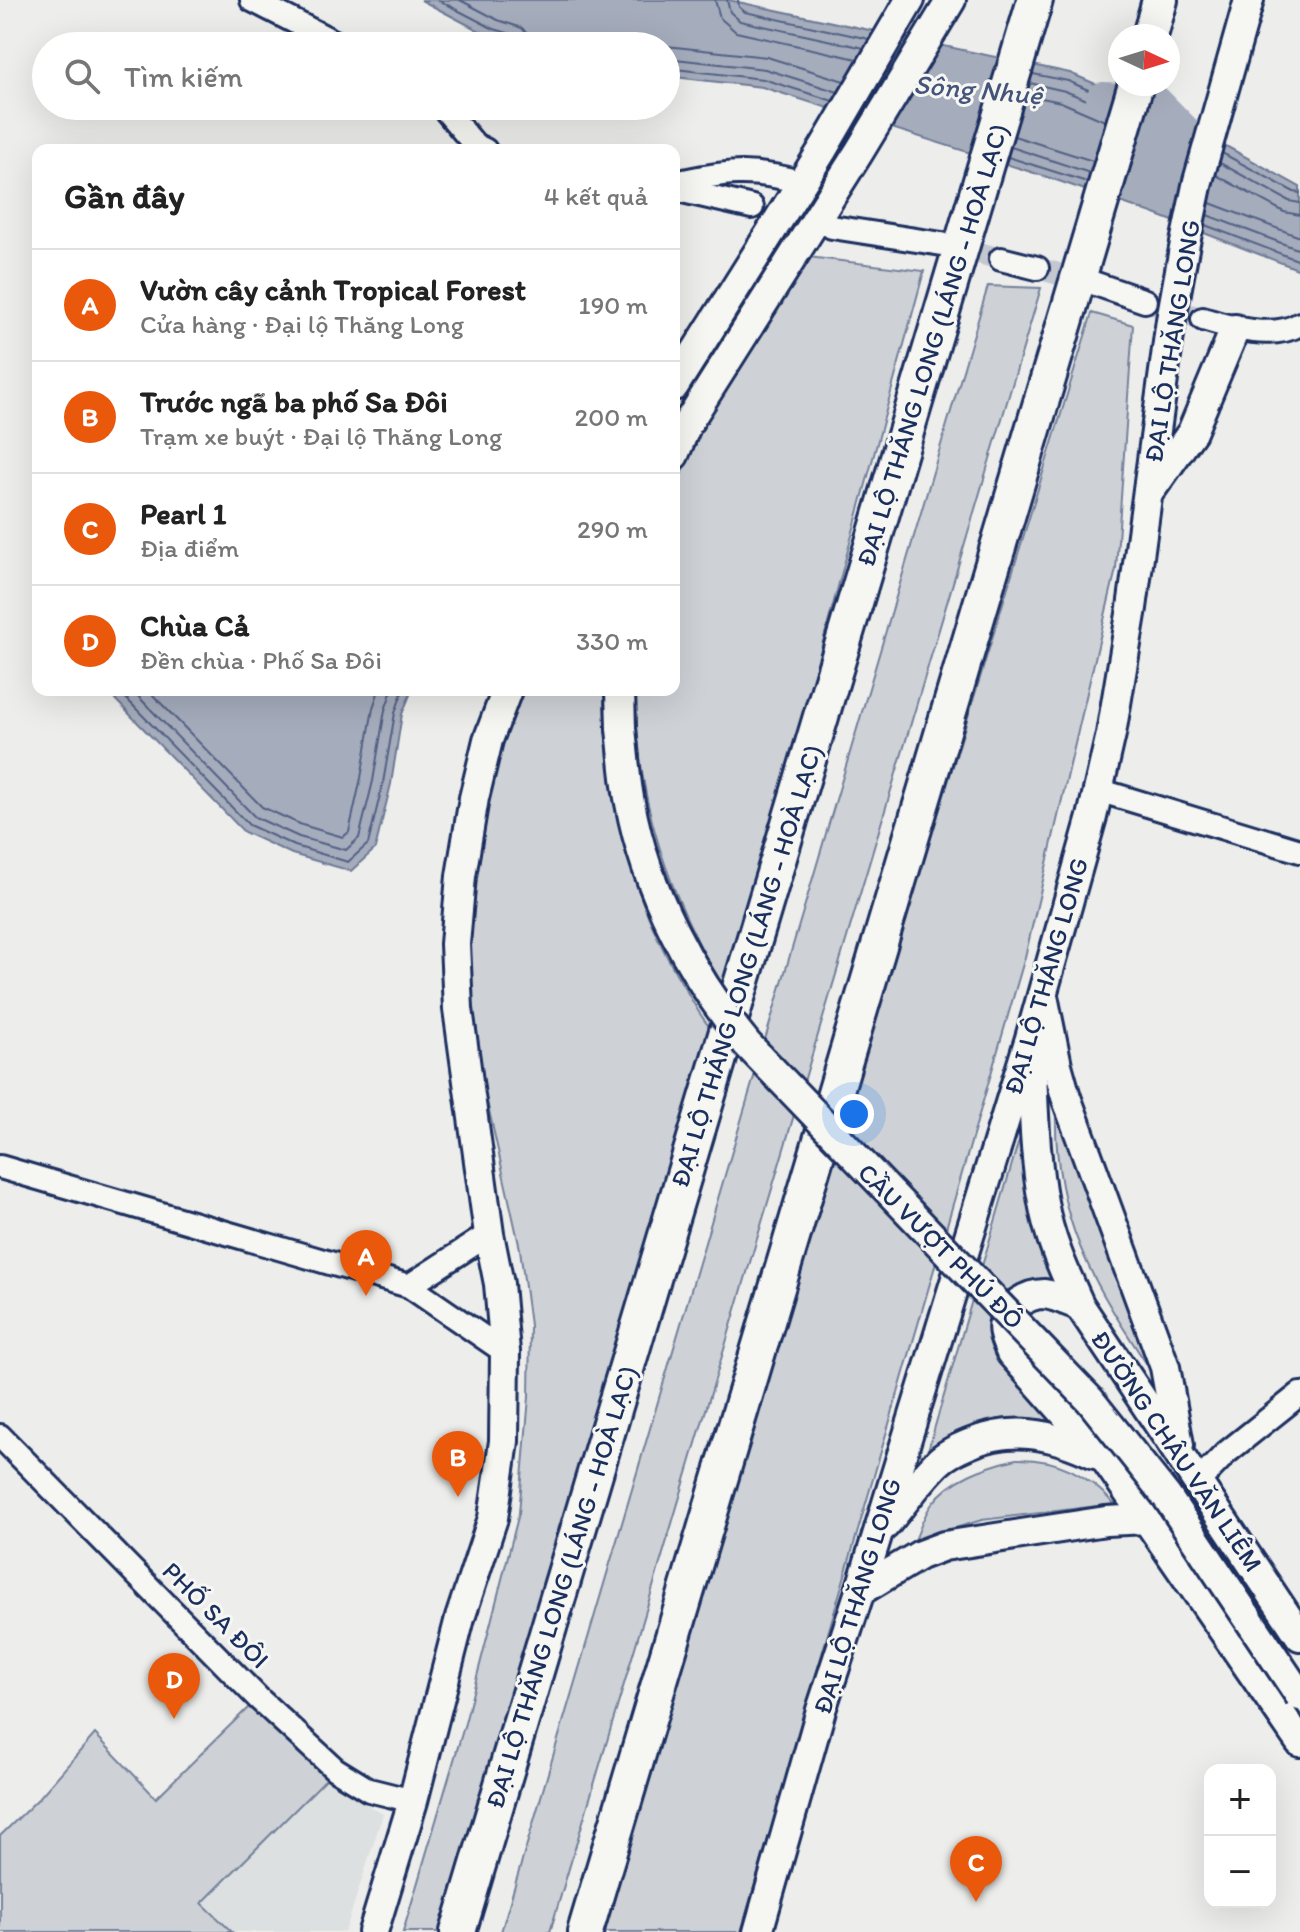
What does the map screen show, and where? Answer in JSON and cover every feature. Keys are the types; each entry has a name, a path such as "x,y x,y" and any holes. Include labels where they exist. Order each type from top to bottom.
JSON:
{"highway":[{"name":"ĐẠI LỘ THĂNG LONG (LÁNG - HOÀ LẠC)","path":"458,1932 1035,0"},
{"path":"1153,24 1160,0"},
{"path":"585,1932 1132,96"}],"main road":[{"name":"ĐẠI LỘ THĂNG LONG","path":"758,1932 821,1710 1030,1038 1098,790 1111,734 1150,491 1171,320 1185,243 1215,119 1249,0"},
{"path":"680,376 823,149 906,8"},
{"path":"680,441 687,424 947,8"},
{"path":"1150,491 1192,432 1235,329"},
{"path":"373,1932 413,1801 460,1618 493,1518 504,1441 505,1352 499,1284 489,1234 458,1009 455,944 461,876 474,798 488,740 505,696"},
{"name":"CẦU VƯỢT PHÚ ĐÔ","path":"620,696 630,805 651,874 676,933 715,1003 757,1056 1090,1400 1167,1497 1300,1696"},
{"path":"1043,992 1066,1097 1165,1367 1181,1457"},
{"name":"ĐƯỜNG CHÂU VĂN LIÊM","path":"1030,1038 1036,1159 1043,1205 1058,1258 1080,1306 1300,1636"},
{"name":"ĐƯỜNG CHÂU VĂN LIÊM","path":"1080,1306 1044,1294 1027,1297 1012,1307 1004,1322 1004,1337 1011,1353 1106,1460 1300,1742"},
{"name":"ĐƯỜNG CHÂU VĂN LIÊM","path":"876,1535 950,1452 1000,1433 1036,1433 1071,1443 1106,1460"},
{"path":"860,1591 920,1555 944,1546 1106,1521 1148,1519"}],"street":[{"path":"252,0 315,32"},
{"path":"454,120 474,144"},
{"path":"680,184 715,173 765,173 800,182"},
{"path":"680,188 752,207"},
{"path":"832,227 942,244"},
{"path":"1001,259 1037,268"},
{"path":"1093,283 1145,301"},
{"path":"1203,319 1235,329 1288,331 1300,324"},
{"path":"1098,790 1300,851"},
{"path":"0,1167 409,1286 505,1352"},
{"path":"409,1286 489,1234"},
{"path":"1198,1482 1226,1453 1300,1394"},
{"name":"PHỐ SA ĐÔI","path":"0,1436 259,1699 335,1769 369,1790 413,1801"}],"shaded area":[{"path":"800,256 924,271 727,994 673,886 649,810 637,731 636,696 680,696 680,479 693,437"},
{"path":"988,286 1041,288 550,1932 501,1932"},
{"path":"1092,313 1133,325 1116,569 1025,957 741,1932 595,1932"},
{"path":"515,696 604,696 616,807 636,884 667,956 700,1014 717,1036 444,1932 403,1932 465,1723 519,1513 529,1397 530,1325 520,1249 478,1061 469,968 475,873 484,811 499,744"},
{"path":"1056,1109 1150,1369 1110,1307 1080,1247 1061,1183"},
{"path":"1022,1139 1026,1188 1034,1222 1060,1287 1021,1286 999,1295 1058,1422 1022,1418 990,1421 959,1431 928,1450 1019,1140"},
{"path":"1016,1459 1045,1461 1071,1470 1093,1484 1114,1504 982,1520 915,1540 929,1508 949,1487 981,1470"},
{"path":"253,1703 328,1777 202,1903 232,1932 0,1932 0,1836 39,1798 95,1734 156,1798"},
{"path":"328,1777 383,1814 345,1932 232,1932 202,1904"}],"water":[{"path":"421,0 729,0 1070,73 1108,89 1108,96 1124,96 1177,119 1300,187 1300,270 1050,178 762,87 680,78 680,32 482,32"},
{"path":"112,696 410,696 402,714 391,784 375,849 351,871 292,854 244,832"}],"waterway":[{"name":"Sông Nhuệ","path":"1103,99 1155,102 1199,147"}],"tunnel":[{"path":"948,245 1001,259"},
{"path":"1037,268 1088,282"},
{"path":"1145,301 1203,319"}],"place":[{"name":"Vườn cây cảnh Tropical Forest","path":"366,1296"},
{"name":"Trước ngã ba phố Sa Đôi","path":"458,1497"},
{"name":"Chùa Cả","path":"174,1719"},
{"name":"Pearl 1","path":"976,1902"}]}
